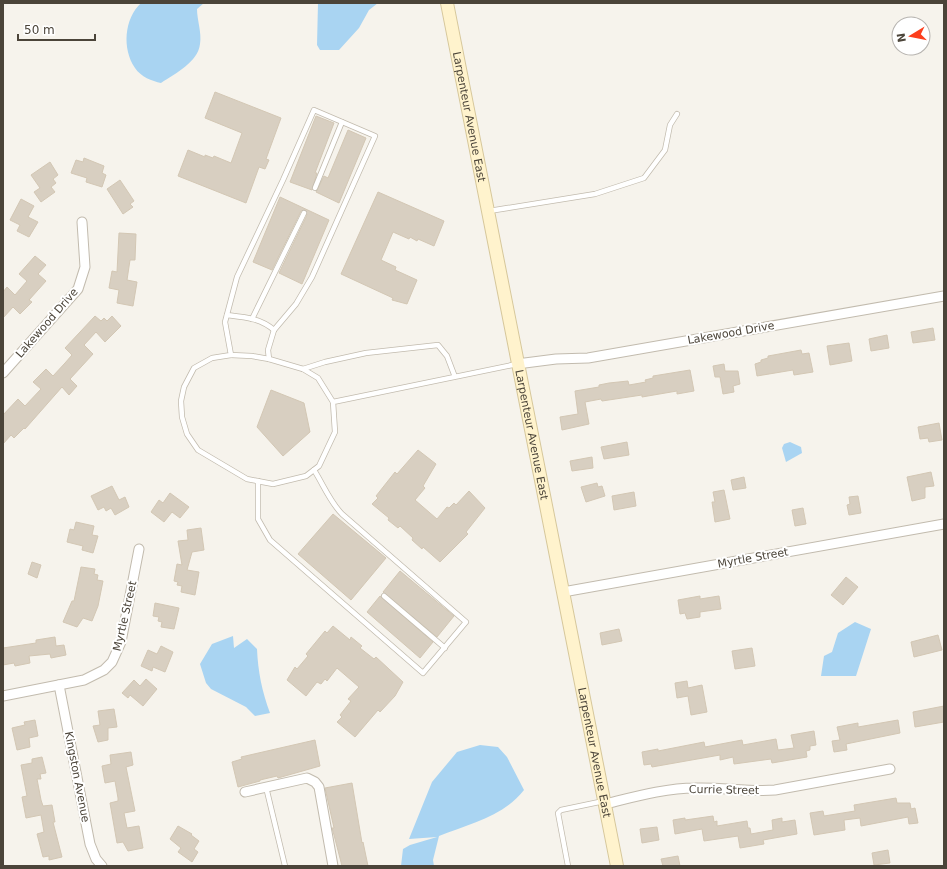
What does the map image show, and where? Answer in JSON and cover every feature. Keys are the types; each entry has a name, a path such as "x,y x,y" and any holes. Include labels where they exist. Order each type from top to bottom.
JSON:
{"street":[{"name":"Larpenteur Avenue East","path":"447,3 617,866"},
{"name":"Lakewood Drive","path":"3,373 78,289 85,267 82,222"},
{"name":"Lakewood Drive","path":"517,364 556,359 588,358 944,296"},
{"name":"Myrtle Street","path":"563,592 944,524"},
{"name":"Myrtle Street","path":"3,696 95,676 112,662 121,642 139,549"},
{"name":"Kingston Avenue","path":"59,684 90,844 96,859 102,866"},
{"name":"Currie Street","path":"604,802 693,788 711,787 756,792 775,790 890,769"},
{"path":"244,792 308,778 315,782 319,787 333,866"}],"lane":[{"path":"231,355 226,322 237,277 314,110 375,136 312,277 296,304 274,330 268,350 269,359"},
{"path":"487,212 595,194 644,178 665,150 670,125 677,114"},
{"path":"315,188 342,122"},
{"path":"252,318 304,213"},
{"path":"227,315 252,318 265,323 274,330"},
{"path":"303,369 325,362 366,353 438,345 447,356 455,378"},
{"path":"231,355 252,356 269,359 303,369 318,378 333,402 334,432 319,466 306,476 273,484 247,479 198,450 187,434 182,417 181,401 184,387 194,368 212,358 231,355"},
{"path":"333,402 517,364"},
{"path":"258,481 258,519 270,540 423,673 466,622 342,514 334,506 328,492 314,470"},
{"path":"384,596 445,648"},
{"path":"266,787 285,866"},
{"path":"568,866 558,813 561,810 604,802"}],"water":[{"path":"141,3 204,3 197,9 200,44 195,56 191,62 161,83 150,80 140,74 135,68 128,52 128,26 131,17"},
{"path":"318,3 378,3 369,10 359,28 339,50 320,50 317,45"},
{"path":"790,442 801,447 802,453 786,462 782,448 784,444"},
{"path":"855,622 871,629 856,676 821,676 824,656 832,652 838,633"},
{"path":"233,636 234,648 247,639 257,649 261,681 270,713 255,716 246,707 211,689 206,683 200,664 212,644"},
{"path":"480,745 498,747 507,757 524,790 516,799 496,813 439,836 433,860 434,866 401,866 403,849 410,845 437,837 409,839 432,782 457,752"}],"building":[{"path":"215,92 281,118 266,159 269,160 265,169 259,167 246,203 178,176 188,150 205,157 205,155 213,158 214,156 231,163 242,133 205,118"},
{"path":"316,116 334,123 315,173 317,173 312,190 290,182"},
{"path":"348,130 366,138 339,203 316,192 324,176 328,178"},
{"path":"84,158 104,166 102,173 106,175 102,187 86,182 87,178 71,173 76,160 83,162"},
{"path":"50,162 58,175 53,179 56,183 51,187 55,192 41,202 34,192 40,188 31,175"},
{"path":"120,180 134,201 130,204 133,207 123,214 107,189"},
{"path":"378,192 444,221 434,246 418,239 417,241 410,237 409,239 393,232 381,260 396,267 395,270 417,280 407,304 392,300 393,298 341,274"},
{"path":"280,197 329,220 302,284 279,273 307,215 305,210 301,211 272,270 253,262"},
{"path":"21,199 34,206 28,217 38,222 29,237 17,231 20,225 10,220"},
{"path":"119,233 136,234 135,260 130,260 127,280 137,282 133,306 117,303 119,290 109,288 112,271 117,272"},
{"path":"35,256 46,265 38,274 46,281 29,300 32,302 20,314 13,307 3,318 3,292 7,287 15,295 27,281 19,274"},
{"path":"95,316 101,321 104,318 107,321 112,316 121,326 105,342 96,332 84,345 93,354 70,379 77,386 69,395 62,387 25,429 24,428 14,438 11,435 3,444 3,415 18,399 25,406 41,389 33,382 46,369 53,376 72,355 65,348"},
{"path":"933,328 935,340 913,343 911,332"},
{"path":"887,335 889,348 871,351 869,339"},
{"path":"849,343 852,361 830,365 827,346"},
{"path":"801,350 802,354 809,353 813,372 794,375 793,370 757,376 755,364 761,362 761,360 768,358 768,356"},
{"path":"724,364 725,371 738,371 740,384 733,386 734,392 723,394 720,377 715,377 713,366"},
{"path":"690,370 694,391 677,394 677,391 642,397 642,395 585,402 589,424 562,430 560,417 578,414 575,391 599,387 599,385 609,383 628,381 629,385 646,382 645,380 653,378 653,376"},
{"path":"271,390 304,403 310,432 283,456 257,427"},
{"path":"939,423 942,440 929,442 928,438 920,439 918,427"},
{"path":"627,442 629,455 604,459 601,447"},
{"path":"418,450 436,464 423,486 425,488 415,500 437,519 447,507 449,508 454,503 456,505 469,491 485,508 466,532 468,534 440,562 423,547 422,549 412,540 413,538 400,526 398,528 388,520 389,518 372,504 378,498 376,496 395,472 397,474"},
{"path":"592,457 593,468 572,471 570,461"},
{"path":"931,472 934,486 925,487 925,498 912,501 907,477"},
{"path":"744,477 746,488 733,490 731,480"},
{"path":"597,483 598,487 602,486 605,496 586,502 581,487"},
{"path":"112,486 119,500 125,497 129,507 115,515 111,508 106,511 104,507 98,510 91,496"},
{"path":"724,490 730,519 715,522 712,502 715,502 713,492"},
{"path":"634,492 636,506 614,510 612,496"},
{"path":"170,493 189,507 180,518 172,512 164,522 151,512 159,500 163,503"},
{"path":"858,496 861,513 849,515 847,505 850,504 849,497"},
{"path":"803,508 806,524 795,526 792,510"},
{"path":"333,514 386,558 351,600 298,554"},
{"path":"76,522 94,526 92,535 98,536 93,553 82,550 83,546 67,542 70,529 74,530"},
{"path":"201,528 204,550 192,552 187,570 199,572 195,595 181,592 182,586 177,585 178,582 174,581 177,564 182,565 178,541 188,540 187,530"},
{"path":"32,562 41,565 37,578 28,574"},
{"path":"81,567 95,569 94,574 98,575 97,580 103,581 98,606 92,621 83,618 77,627 63,622 72,601 74,601"},
{"path":"400,571 454,616 437,637 383,592"},
{"path":"846,577 858,587 843,605 831,595"},
{"path":"380,596 433,642 420,658 367,612"},
{"path":"700,596 700,599 719,596 721,609 700,612 700,617 687,619 685,613 680,614 678,600"},
{"path":"155,603 179,608 174,629 161,627 162,622 158,621 159,617 153,616"},
{"path":"333,626 350,640 351,637 362,646 360,648 374,659 376,657 403,682 395,696 380,712 378,710 355,737 337,722 342,717 340,715 351,701 348,699 359,687 337,668 327,681 325,679 321,684 317,682 306,696 287,680 295,667 297,669 308,656 306,654 325,631 327,633"},
{"path":"619,629 622,641 602,645 600,633"},
{"path":"938,635 942,650 914,657 911,642"},
{"path":"55,637 56,646 64,645 66,655 51,658 50,654 29,656 30,663 15,666 14,663 3,665 3,648 36,643 36,640"},
{"path":"161,646 173,652 165,672 153,667 152,671 141,666 148,650 157,654"},
{"path":"752,648 755,666 735,669 732,651"},
{"path":"146,679 157,689 143,706 130,695 128,698 122,693 134,680 140,686"},
{"path":"687,681 688,688 702,685 707,712 691,715 688,696 677,698 675,683"},
{"path":"944,706 944,722 915,727 913,712"},
{"path":"114,709 117,727 108,728 108,740 98,742 93,726 100,725 98,711"},
{"path":"35,720 38,736 29,738 30,747 17,750 12,728 25,725 24,722"},
{"path":"898,720 900,733 846,744 847,750 834,752 832,741 840,740 837,727 858,723 858,727"},
{"path":"814,731 816,745 810,746 810,750 806,751 807,757 772,763 771,759 734,764 733,757 720,760 720,755 652,767 651,764 644,765 642,752 658,749 658,751 704,742 705,747 742,740 743,745 776,739 778,750 794,748 791,735"},
{"path":"315,740 320,766 278,778 277,776 260,780 238,787 232,762 242,759 241,757"},
{"path":"131,752 133,765 126,767 135,811 124,813 127,828 139,826 143,848 128,851 123,842 117,843 110,803 118,801 115,781 105,783 102,766 111,764 110,755"},
{"path":"42,757 46,773 40,774 41,779 37,779 41,800 43,806 52,805 55,822 53,822 62,857 49,860 49,856 43,857 37,834 44,832 41,815 26,818 22,797 27,796 21,765 32,763 32,759"},
{"path":"352,783 362,843 363,842 368,866 342,866 332,828 334,828 325,788"},
{"path":"896,798 897,803 910,803 911,809 915,808 918,823 909,824 908,817 861,826 860,818 844,820 845,830 814,835 810,813 823,811 824,816 855,811 854,805"},
{"path":"713,816 714,822 717,821 717,826 747,821 751,834 773,830 772,820 782,818 782,822 795,820 797,834 763,840 764,844 740,848 738,836 704,841 702,829 675,834 673,820"},
{"path":"178,826 192,834 191,835 199,841 194,849 198,852 192,862 178,852 181,848 170,839"},
{"path":"657,827 659,840 642,843 640,829"},
{"path":"888,850 890,863 874,865 872,853"},
{"path":"678,856 680,866 663,866 661,859"}]}
